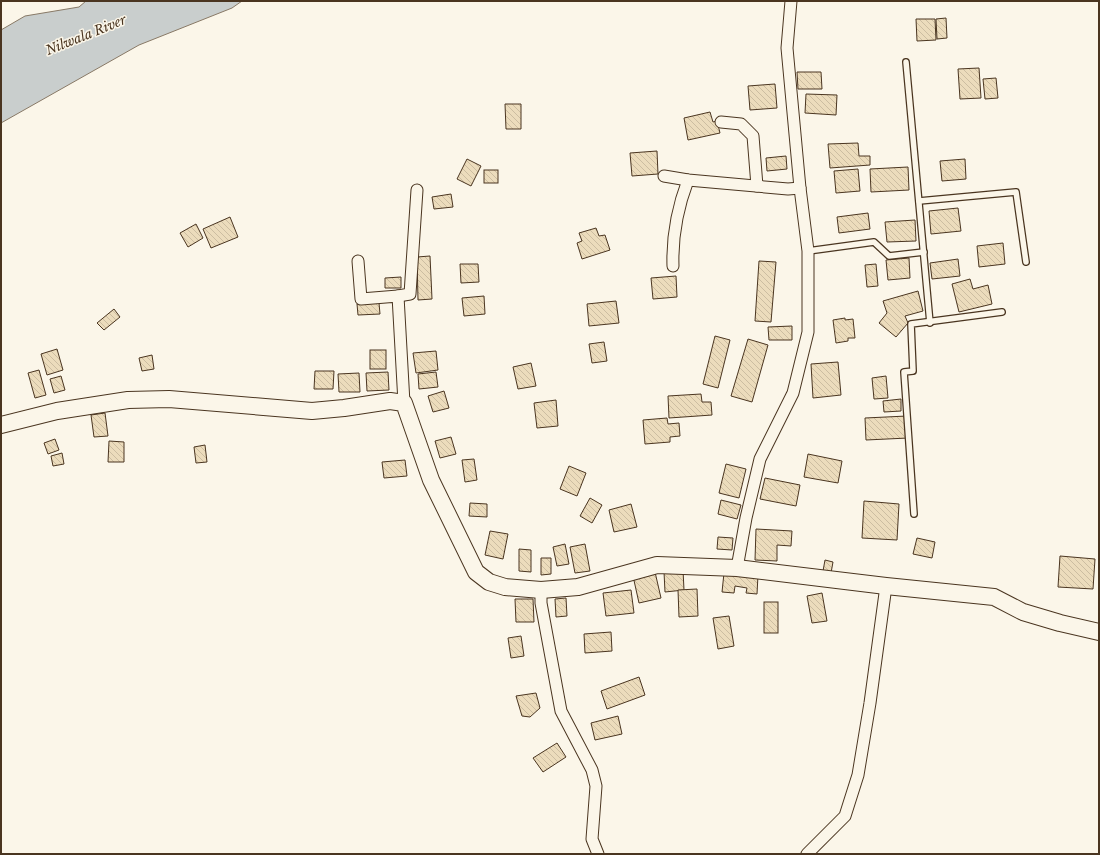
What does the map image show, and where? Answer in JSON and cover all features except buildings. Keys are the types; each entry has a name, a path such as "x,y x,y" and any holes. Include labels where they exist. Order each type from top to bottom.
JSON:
{"main road":[{"path":"4,424 57,411 128,400 169,399 305,411 344,408 390,401 404,403 431,480 476,572 488,582 505,587 541,590 578,587 657,565 737,568 994,597 1023,612 1060,623 1099,632"}],"street":[{"path":"737,568 746,518 760,459 793,393 808,332 808,251 800,188 787,48 791,1"},
{"path":"721,122 741,124 753,136 757,186"},
{"path":"664,176 688,180 788,189 800,188"},
{"path":"673,266 672,245 679,206 688,180"},
{"path":"358,261 361,299 410,294 417,190"},
{"path":"398,296 404,403"},
{"path":"807,854 845,816 858,775 870,703 886,586"},
{"path":"541,590 541,603 561,712 592,770 596,786 592,839 598,854"}],"lane":[{"path":"906,62 920,201 930,323"},
{"path":"920,201 1016,192 1026,262"},
{"path":"808,251 874,242 889,256 924,252"},
{"path":"914,514 904,372 913,371 911,324 930,323 1002,312"}],"water":[{"name":"Nilwala River","path":"86,1 242,1 232,8 139,45 1,123 1,30 25,16 79,7"}]}
